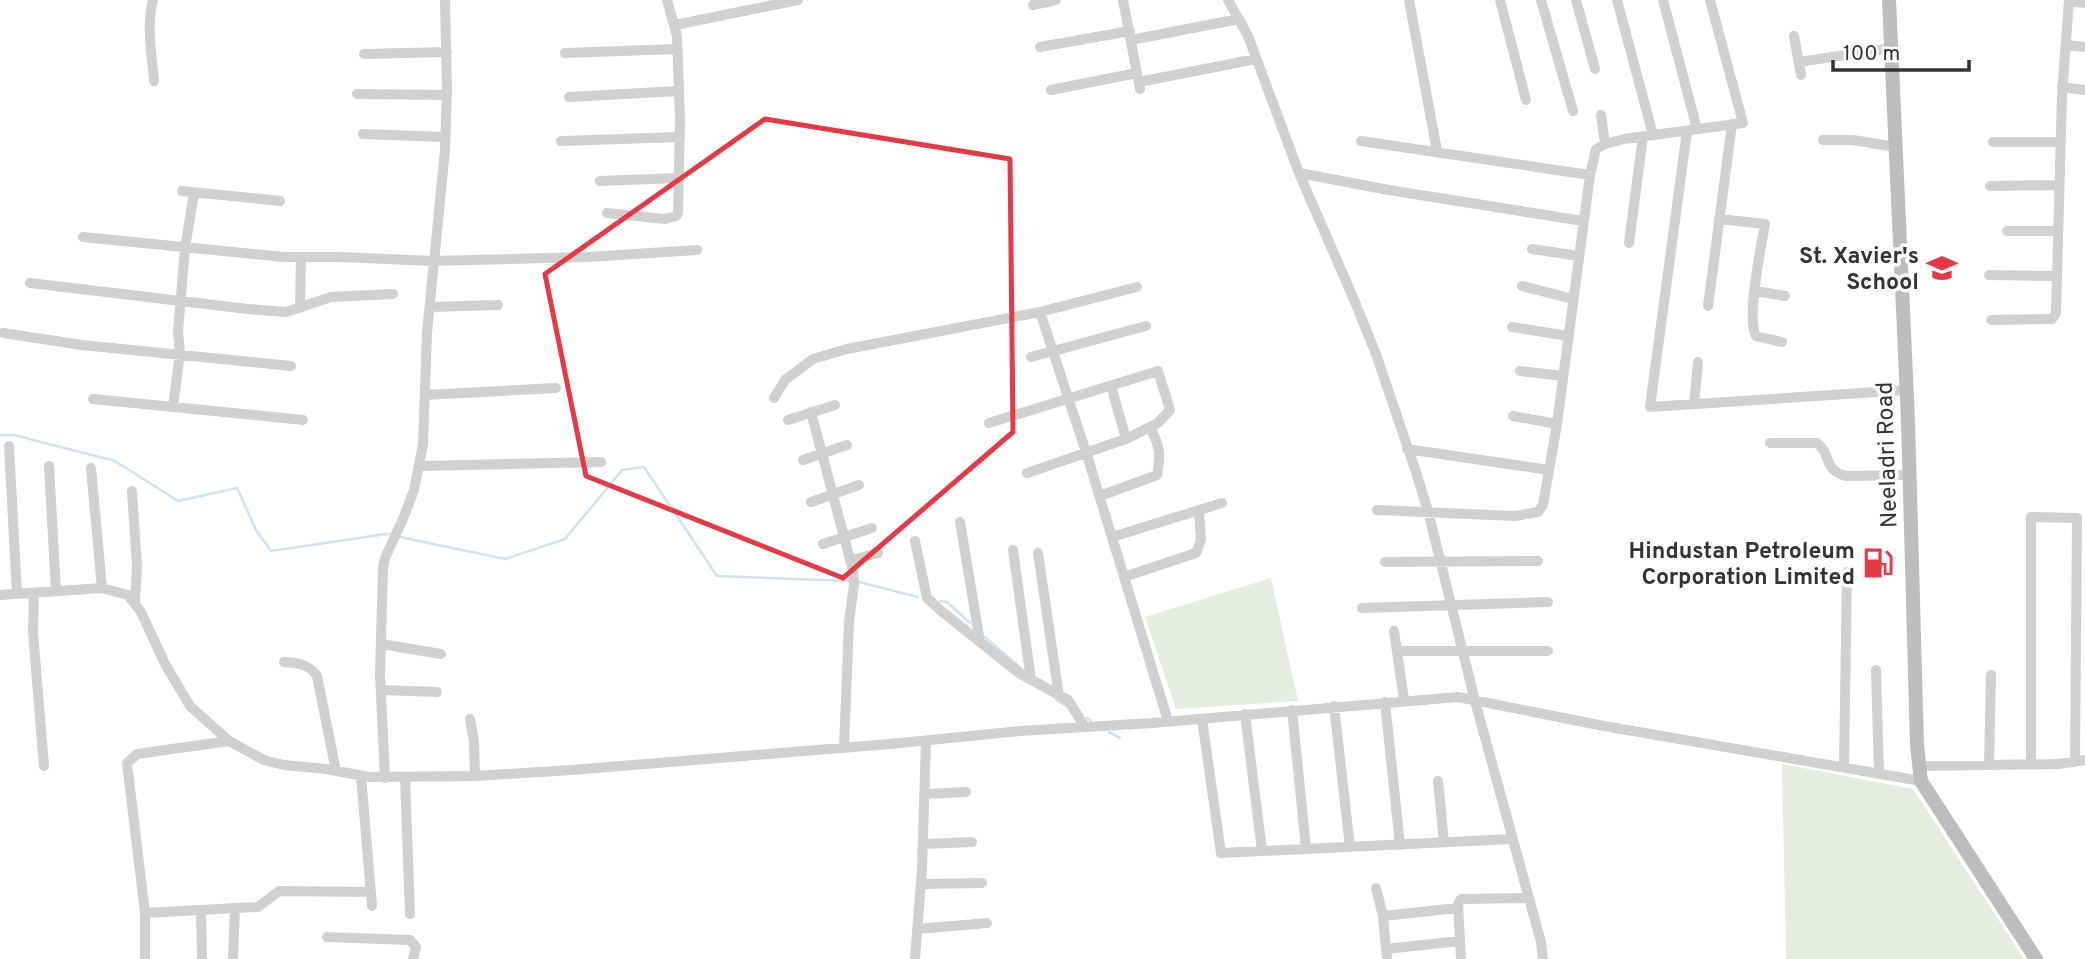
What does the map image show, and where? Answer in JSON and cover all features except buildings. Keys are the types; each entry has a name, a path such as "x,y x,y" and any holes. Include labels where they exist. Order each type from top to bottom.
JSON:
{"main road":[{"name":"Neeladri Road","path":"1889,0 1922,781 2036,959"}],"street":[{"path":"153,0 150,35 154,81"},
{"path":"384,778 381,690 383,568 387,552 414,490 423,444 430,307 446,137 445,0"},
{"path":"607,213 665,219 676,216 679,91 675,26 667,0"},
{"path":"675,26 798,0"},
{"path":"1033,5 1056,0"},
{"path":"1123,0 1138,81"},
{"path":"1228,0 1256,59 1299,173 1359,312 1428,510 1543,959"},
{"path":"1409,0 1437,151"},
{"path":"1500,0 1526,100"},
{"path":"1541,0 1573,111"},
{"path":"1576,0 1595,69"},
{"path":"1617,0 1648,136 1629,243"},
{"path":"1663,0 1692,130 1650,407 1907,390"},
{"path":"1377,510 1528,515 1538,512 1542,505 1557,424 1583,221 1597,149 1605,144 1648,136 1743,123 1710,0"},
{"path":"1991,320 2052,320 2056,313 2062,87 2069,1 2085,3"},
{"path":"1040,47 1238,19"},
{"path":"1794,36 1801,75"},
{"path":"2066,45 2085,47"},
{"path":"1799,62 1891,48"},
{"path":"565,53 677,49"},
{"path":"364,54 447,52"},
{"path":"1051,90 1138,81 1256,59"},
{"path":"2062,87 2085,90"},
{"path":"569,97 679,91"},
{"path":"357,94 447,95"},
{"path":"1601,115 1605,144"},
{"path":"1707,306 1732,124"},
{"path":"363,134 446,137"},
{"path":"561,141 680,136"},
{"path":"1823,140 1853,140 1896,147"},
{"path":"1362,141 1590,175"},
{"path":"1993,142 2060,142"},
{"path":"1299,173 1583,221"},
{"path":"600,181 678,178"},
{"path":"1990,186 2059,185"},
{"path":"182,191 281,201"},
{"path":"173,407 180,354 178,332 185,247 194,193"},
{"path":"1719,219 1765,224 1752,329 1756,337 1782,342"},
{"path":"2007,231 2058,231"},
{"path":"83,237 302,257 434,261 588,257 697,250"},
{"path":"1532,249 1579,256"},
{"path":"300,308 302,257"},
{"path":"1989,275 2057,276"},
{"path":"30,284 286,312 331,298 393,294"},
{"path":"1522,286 1573,299"},
{"path":"774,398 785,380 813,359 847,349 1040,312 1137,287"},
{"path":"1755,291 1786,296"},
{"path":"430,307 498,305"},
{"path":"1040,312 1100,496 1168,721"},
{"path":"1031,357 1146,326"},
{"path":"1512,327 1568,336"},
{"path":"3,333 82,345 291,366"},
{"path":"1694,404 1698,362"},
{"path":"989,423 1158,371 1170,410 1161,421 1126,439 1027,473"},
{"path":"1520,371 1563,376"},
{"path":"1111,386 1126,439"},
{"path":"425,395 556,388"},
{"path":"93,399 303,420"},
{"path":"788,420 835,405"},
{"path":"811,412 852,560 854,584 849,622 844,748"},
{"path":"1513,416 1557,424"},
{"path":"1100,496 1157,475 1161,457 1150,427"},
{"path":"1770,443 1817,443 1822,446 1832,469 1846,476 1910,475"},
{"path":"803,460 847,445"},
{"path":"9,446 17,594"},
{"path":"1407,449 1549,470"},
{"path":"419,466 601,462"},
{"path":"49,466 56,591"},
{"path":"91,468 102,588"},
{"path":"811,502 859,485"},
{"path":"132,491 135,601 177,687 190,706 229,741 264,760 285,765 384,778 475,776 1458,697 1922,781"},
{"path":"1112,537 1222,503"},
{"path":"1124,577 1196,553 1201,540 1199,511"},
{"path":"1920,766 2031,765 2080,761 2077,518 2031,517 2031,765"},
{"path":"960,522 980,642"},
{"path":"823,544 872,528"},
{"path":"915,541 928,597 980,642 1073,705 1085,727"},
{"path":"1013,550 1031,677"},
{"path":"852,560 878,553"},
{"path":"1038,553 1057,695"},
{"path":"1385,562 1538,561"},
{"path":"1844,767 1847,572"},
{"path":"0,595 102,588 120,592 135,601"},
{"path":"34,593 33,632 44,766"},
{"path":"1362,608 1548,602"},
{"path":"1394,631 1404,700"},
{"path":"381,645 441,654"},
{"path":"1397,651 1548,651"},
{"path":"284,662 300,663 312,669 317,676 336,771"},
{"path":"1876,670 1879,774"},
{"path":"1989,764 1991,675"},
{"path":"381,690 437,692"},
{"path":"1385,702 1400,845"},
{"path":"1334,706 1350,847"},
{"path":"1292,710 1306,848"},
{"path":"1245,715 1262,851"},
{"path":"470,719 475,776"},
{"path":"1202,719 1221,853 1511,839"},
{"path":"145,959 145,913 127,763 138,754 229,741"},
{"path":"915,959 921,884 926,741"},
{"path":"361,776 372,906"},
{"path":"405,778 410,914"},
{"path":"1438,780 1444,842"},
{"path":"925,794 966,792"},
{"path":"923,844 972,842"},
{"path":"921,884 982,883"},
{"path":"1376,888 1383,916 1386,954 1460,941"},
{"path":"145,913 258,907 279,891 371,892"},
{"path":"1461,959 1458,902 1464,898 1528,898"},
{"path":"233,959 234,908"},
{"path":"1383,916 1458,908"},
{"path":"201,910 202,959"},
{"path":"918,929 987,923"},
{"path":"327,937 410,940 416,947 413,959"}],"highlighted area":[{"path":"765,119 1010,159 1013,432 843,578 586,476 545,274"}],"shaded area":[{"path":"1271,578 1298,701 1176,709 1145,617"},
{"path":"1782,764 1913,789 2024,959 1786,959"}],"waterway":[{"path":"0,435 14,435 115,461 178,501 237,488 256,530 271,551 393,535"},
{"path":"400,537 505,559 565,539 622,470 644,467 717,576 850,581"},
{"path":"859,582 918,597"},
{"path":"940,601 947,602 970,623"},
{"path":"985,637 1022,669"},
{"path":"1056,699 1066,706"},
{"path":"1087,718 1091,721"},
{"path":"1109,732 1120,738"}],"place":[{"name":"St. Xavier's School","path":"1942,268"},
{"name":"Hindustan Petroleum Corporation Limited","path":"1878,563"}]}
